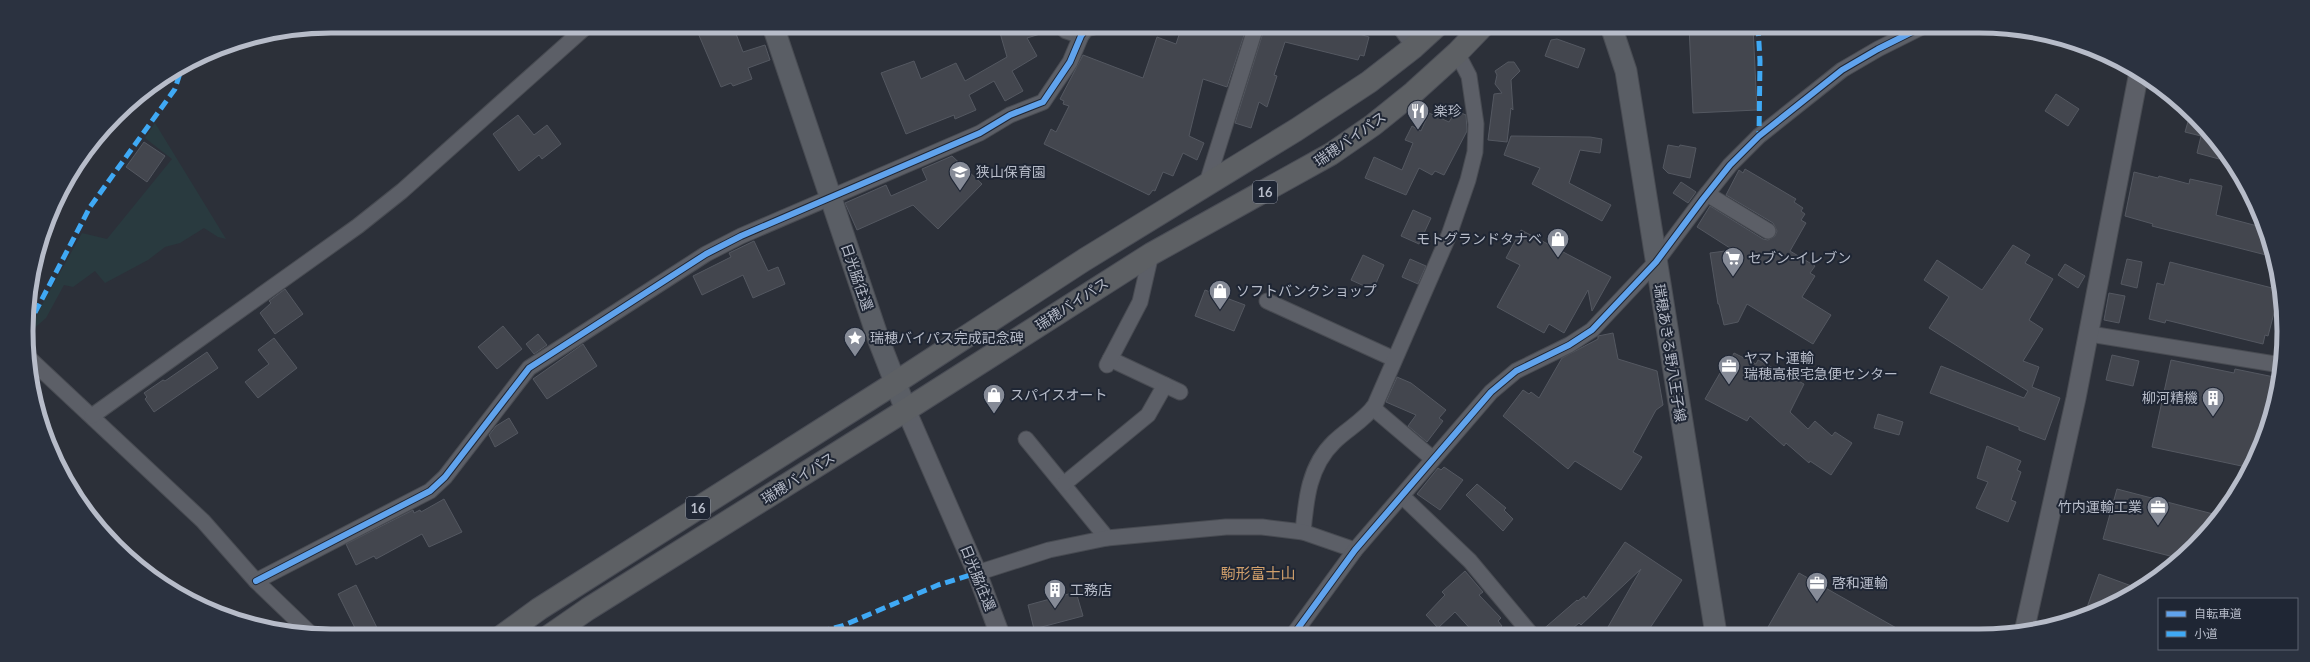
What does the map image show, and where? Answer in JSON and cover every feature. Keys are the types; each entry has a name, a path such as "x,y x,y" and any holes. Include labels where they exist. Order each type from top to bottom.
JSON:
{"highway":[{"name":"瑞穂バイパス","path":"512,629 539,609 895,383 1084,260 1206,186 1362,86 1414,48 1430,33"},
{"name":"瑞穂バイパス","path":"559,629 588,609 906,410 1151,254 1331,154 1396,106 1457,53 1476,33"}],"main road":[{"name":"日光脇往還","path":"774,33 830,199 906,410"},
{"name":"瑞穂あきる野八王子線","path":"1613,33 1626,71 1715,629"}],"street":[{"path":"92,416 365,221 402,191 579,33"},
{"path":"1072,33 1081,36"},
{"path":"256,581 430,491 445,477 528,368 706,254 741,236 830,199 980,133 1010,115 1043,102 1070,62 1083,33"},
{"path":"1206,186 1254,33"},
{"path":"1404,33 1414,48"},
{"path":"1297,629 1355,550 1491,392 1516,371 1569,345 1592,330 1656,262 1730,165 1759,136 1836,74 1878,49 1910,33"},
{"path":"1302,532 1307,490 1318,464 1334,442 1373,408 1449,235 1468,180 1475,152 1476,124 1469,76 1457,53"},
{"path":"2026,625 2090,334 2138,79"},
{"path":"1707,194 1768,231"},
{"path":"1151,254 1140,302 1108,362 1180,392"},
{"path":"1267,301 1394,359"},
{"path":"2090,334 2275,364"},
{"path":"35,363 203,521 256,581 304,627"},
{"path":"1064,484 1148,415 1165,385"},
{"path":"1373,408 1433,459"},
{"name":"日光脇往還","path":"906,410 977,573 998,629"},
{"path":"1026,439 1107,538"},
{"path":"1402,496 1470,561 1527,629"},
{"path":"977,573 1049,550 1107,538 1226,527 1262,527 1302,532 1355,550"}],"shaded area":[{"path":"155,123 226,239 218,237 204,228 180,243 165,247 148,260 105,283 95,271 73,287 64,285 46,318 33,329 38,312 82,233 107,239 172,159 145,138"}],"building":[{"path":"698,33 736,33 743,52 765,45 770,60 748,68 752,79 733,86 731,83 721,87"},
{"path":"1000,33 1043,33 1027,38 1037,56 1012,71 1023,91 1005,101 994,81 969,95 976,110 955,119 954,115 906,134 881,73 914,61 921,79 956,63 965,81 1007,57"},
{"path":"1180,33 1245,33 1227,87 1203,79 1189,136 1204,143 1197,160 1183,153 1173,176 1163,172 1155,191 1153,190 1149,195 1044,144 1051,129 1056,132 1069,106 1063,104 1064,101 1060,99 1083,55 1143,78 1157,37 1176,44"},
{"path":"1263,33 1356,33 1369,37 1364,56 1360,55 1358,60 1285,42 1274,75 1277,76 1267,107 1259,102 1251,128 1235,123"},
{"path":"1689,33 1753,33 1757,110 1693,113"},
{"path":"1557,39 1585,49 1578,68 1545,56 1551,40"},
{"path":"1508,62 1514,62 1520,71 1511,80 1513,110 1511,108 1507,142 1488,140 1494,94 1502,93 1495,84 1497,75 1495,71"},
{"path":"2056,94 2079,109 2068,126 2045,111"},
{"path":"1456,111 1466,115 1467,131 1444,175 1435,171 1432,175 1419,168 1406,195 1365,178 1374,157 1402,170 1413,143 1405,140 1412,126 1421,131 1429,113 1449,122"},
{"path":"518,115 534,135 547,125 561,144 542,159 539,155 519,171 493,134"},
{"path":"2189,119 2220,156 2219,159 2197,153 2201,136 2185,132"},
{"path":"1511,136 1590,137 1602,139 1600,153 1580,150 1569,183 1611,205 1602,221 1532,184 1540,168 1504,155"},
{"path":"144,142 165,156 147,182 126,167"},
{"path":"1668,145 1679,147 1680,145 1696,148 1690,178 1668,173 1663,168"},
{"path":"952,156 982,184 938,229 913,205 857,230 845,203 886,185 891,196 927,180 922,169"},
{"path":"1745,169 1796,199 1794,202 1803,208 1801,211 1805,214 1801,220 1806,223 1790,251 1815,266 1810,273 1815,276 1802,297 1831,315 1813,344 1747,304 1738,322 1724,325 1718,304 1710,253 1733,250 1697,227 1710,206 1763,239 1768,240 1775,236 1777,231 1773,223 1726,195 1739,170 1743,173"},
{"path":"2134,172 2158,178 2159,176 2189,184 2190,179 2222,186 2216,215 2258,226 2267,255 2152,226 2153,224 2125,216"},
{"path":"1681,182 1696,192 1688,203 1673,193"},
{"path":"1413,210 1431,218 1419,244 1401,236"},
{"path":"1521,230 1611,277 1592,311 1588,290 1564,333 1549,324 1544,333 1497,307 1520,265 1506,258"},
{"path":"754,241 768,271 778,267 785,284 753,298 743,275 702,295 693,276 731,257 729,253"},
{"path":"2013,245 2030,255 2025,263 2053,279 2029,320 2043,329 2023,361 2039,367 2032,387 2060,398 2045,440 2019,430 2019,427 1930,393 1941,366 2024,398 2028,391 1929,328 1949,297 1924,280 1937,260 1982,290"},
{"path":"1363,255 1384,265 1373,290 1351,280"},
{"path":"1410,259 1426,266 1418,284 1402,277"},
{"path":"2127,259 2142,262 2137,288 2121,284"},
{"path":"2170,262 2273,288 2276,307 2268,336 2265,335 2263,344 2166,320 2165,323 2149,319 2157,283 2164,285"},
{"path":"2065,264 2085,276 2078,288 2058,275"},
{"path":"285,289 303,314 275,334 260,313 271,303 269,301"},
{"name":"ソフトバンクショップ","path":"1205,290 1245,305 1234,331 1195,316"},
{"path":"2109,293 2125,296 2119,323 2104,320"},
{"path":"503,326 522,349 497,369 478,347"},
{"path":"1613,333 1618,359 1657,371 1663,405 1656,410 1633,452 1642,457 1621,490 1575,461 1568,469 1503,416 1523,390 1529,394 1531,392 1539,398 1562,358 1598,339 1598,336"},
{"path":"538,334 547,345 534,354 526,344"},
{"path":"274,338 297,368 258,398 245,382 269,364 258,350"},
{"path":"583,344 597,366 547,399 533,379"},
{"path":"207,352 218,368 154,412 145,399 147,397 144,393 163,380 165,381"},
{"path":"1734,353 1756,364 1758,360 1804,384 1790,412 1808,429 1815,421 1832,436 1835,432 1852,443 1831,475 1810,461 1809,463 1786,443 1784,446 1750,416 1747,421 1705,399 1720,373 1723,375"},
{"path":"2112,355 2139,361 2133,386 2106,380"},
{"name":"柳河精機","path":"2171,360 2234,373 2235,369 2273,377 2267,408 2261,427 2244,467 2152,447"},
{"path":"1397,377 1411,383 1446,410 1439,418 1443,421 1427,442 1408,426 1416,415 1386,402"},
{"path":"1878,414 1903,422 1899,435 1874,428"},
{"path":"509,418 518,433 495,447 489,435 496,426"},
{"path":"1987,446 2021,461 2017,470 2021,472 2011,500 2016,502 2008,522 1976,508 1988,482 1977,478"},
{"path":"1444,467 1463,480 1440,510 1417,494 1438,468 1441,470"},
{"path":"1477,484 1506,508 1504,510 1513,519 1503,531 1466,495"},
{"name":"竹内運輸工業","path":"2117,489 2213,514 2190,542 2173,557 2103,539"},
{"path":"444,499 462,532 429,547 422,534 376,559 374,556 356,565 346,544 413,510 414,513 420,510 421,512"},
{"path":"1625,542 1682,580 1649,629 1607,629 1641,569 1581,625 1579,623 1572,629 1543,629 1577,600 1578,601 1584,596 1586,599"},
{"path":"1465,571 1483,592 1479,595 1501,618 1498,621 1502,626 1499,629 1470,629 1455,612 1438,628 1426,615 1445,595 1442,592"},
{"name":"啓和運輸","path":"1799,573 1898,629 1767,629"},
{"path":"2099,574 2133,586 2111,598 2087,608"},
{"path":"356,585 378,629 356,629 338,594"},
{"name":"工務店","path":"1076,592 1083,616 1034,629 1028,605"}],"marked path":[{"path":"1758,33 1760,61 1759,136"},
{"path":"34,315 90,207 175,89 180,74"},
{"path":"830,629 842,626 938,585 977,573"}],"cycle path":[{"path":"256,581 430,491 445,477 529,368 706,254 741,236 980,133 1010,115 1043,102 1070,62 1083,33"},
{"path":"1297,629 1355,550 1491,392 1516,371 1569,345 1592,330 1656,262 1730,165 1759,136 1842,70 1878,49 1910,33"}],"place":[{"name":"楽珍","path":"1418,130"},
{"name":"狭山保育園","path":"960,192"},
{"name":"モトグランドタナベ","path":"1558,258"},
{"name":"セブン-イレブン","path":"1733,278"},
{"name":"ソフトバンクショップ","path":"1220,310"},
{"name":"瑞穂バイパス完成記念碑","path":"855,358"},
{"name":"ヤマト運輸 瑞穂高根宅急便センター","path":"1729,386"},
{"name":"スパイスオート","path":"994,414"},
{"name":"柳河精機","path":"2213,418"},
{"name":"竹内運輸工業","path":"2158,526"},
{"name":"啓和運輸","path":"1817,602"},
{"name":"工務店","path":"1055,610"}],"district":[{"name":"駒形富士山","path":"1258,574"}]}
